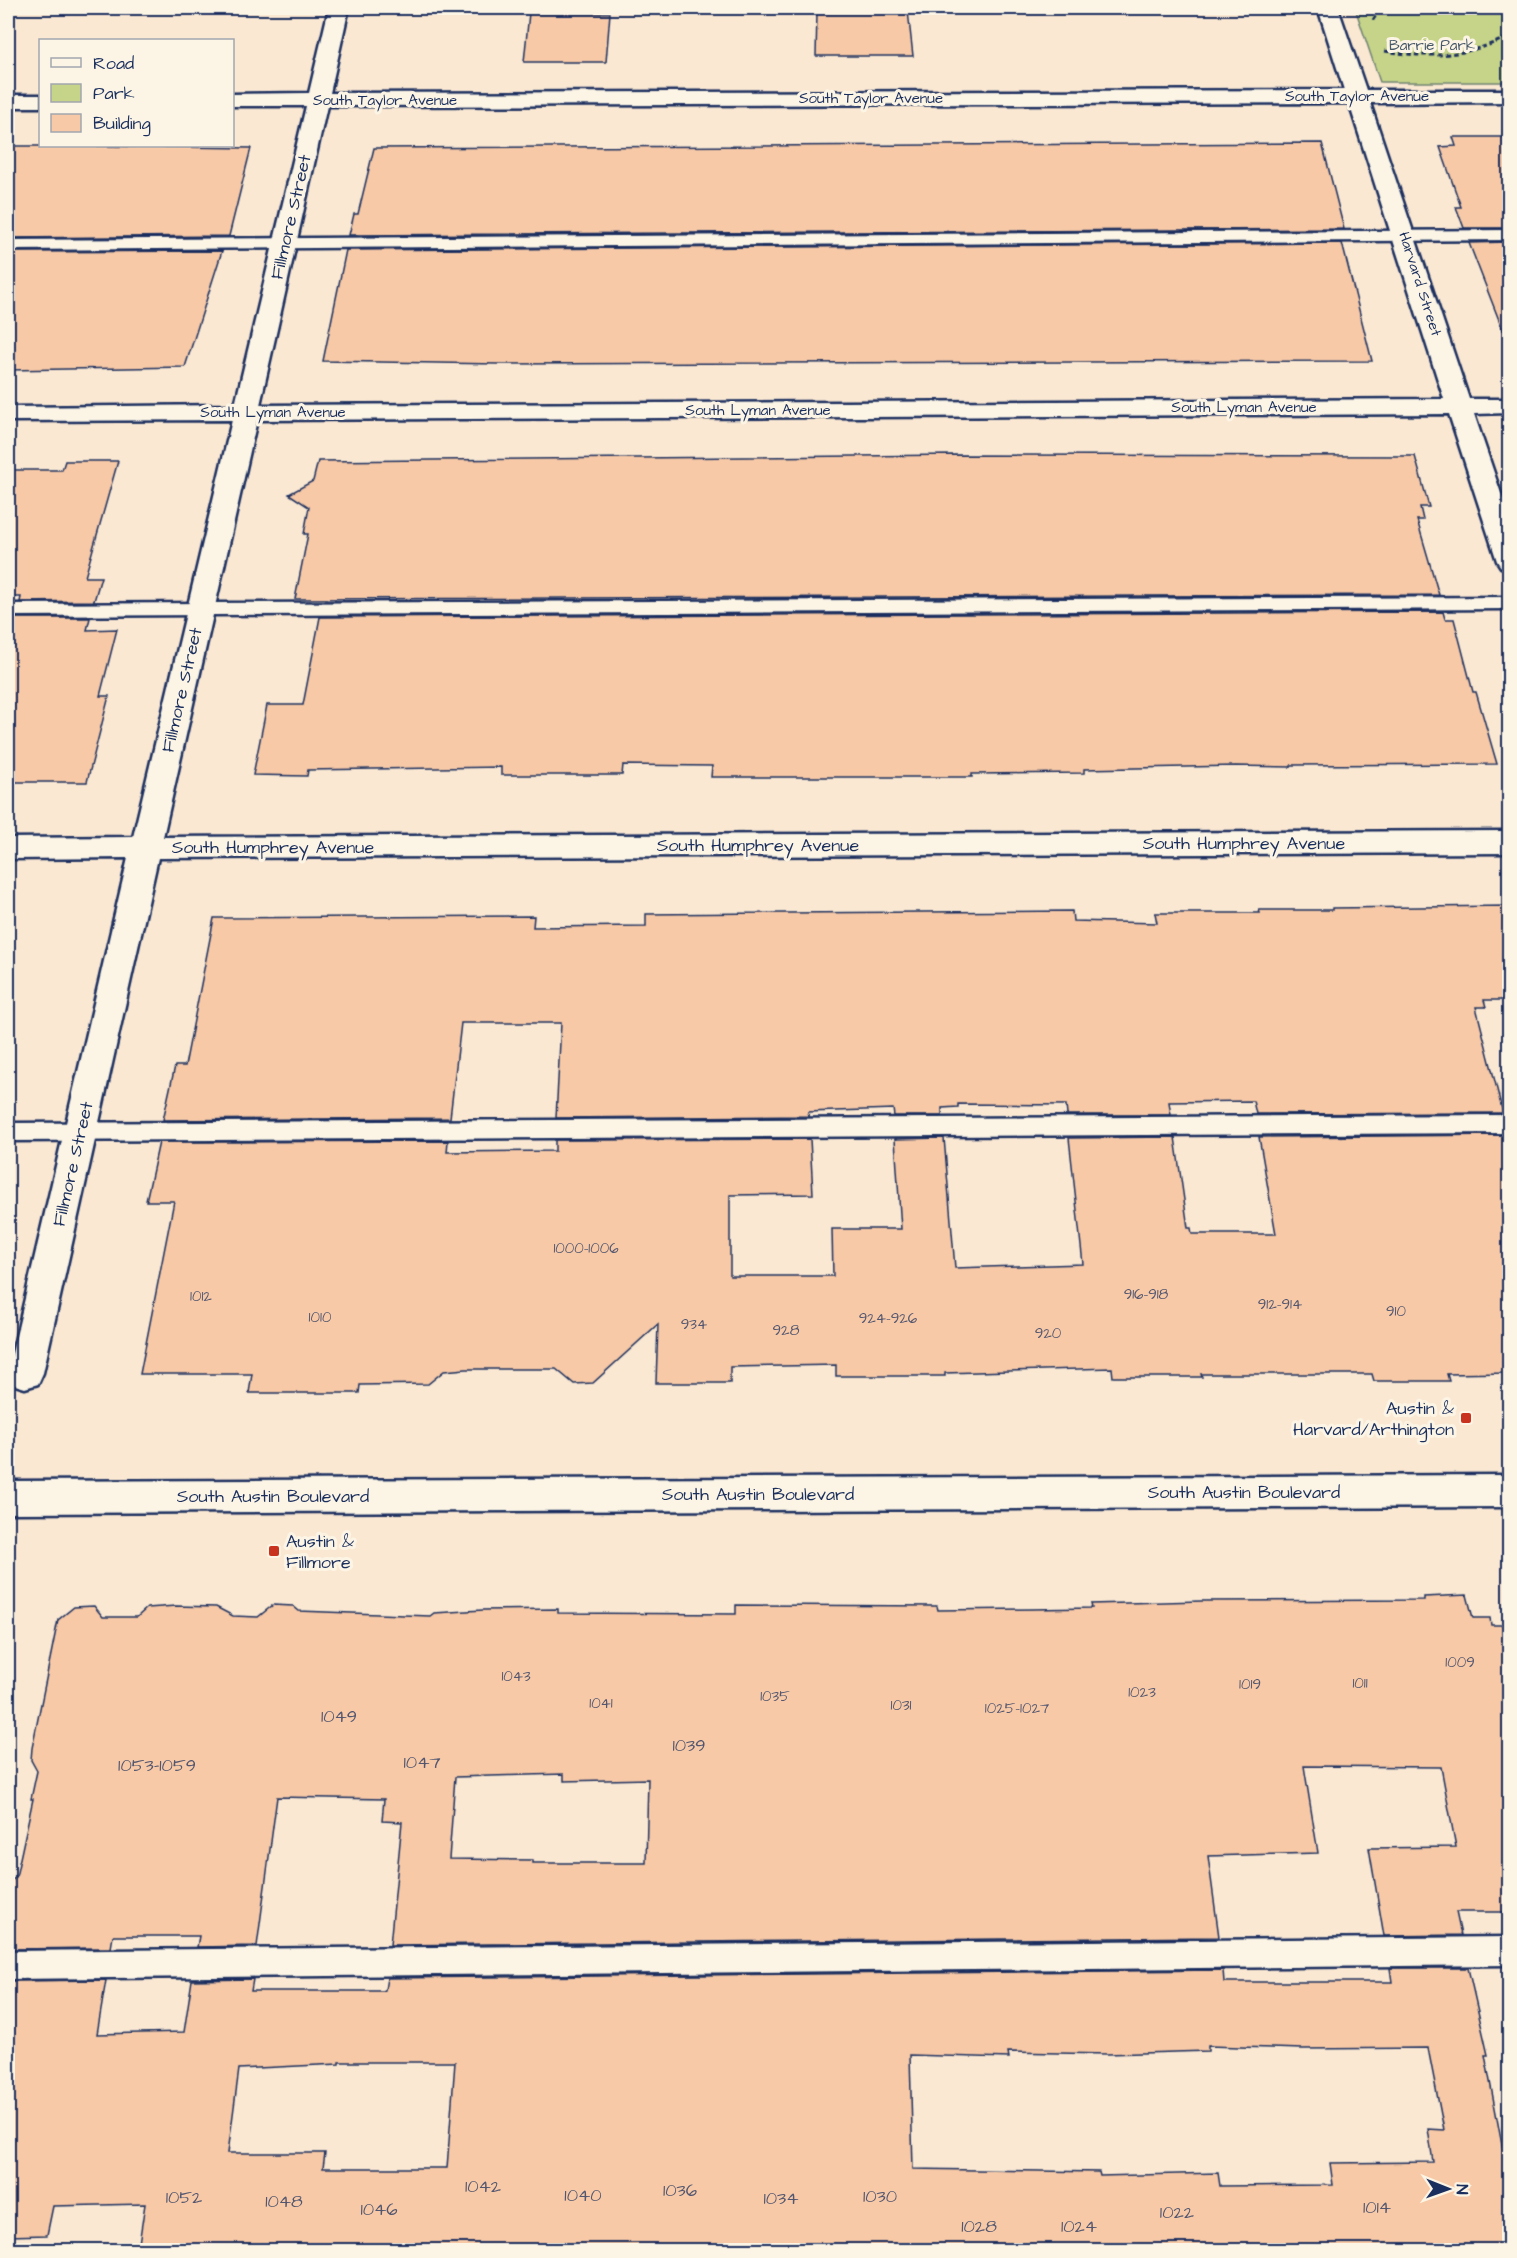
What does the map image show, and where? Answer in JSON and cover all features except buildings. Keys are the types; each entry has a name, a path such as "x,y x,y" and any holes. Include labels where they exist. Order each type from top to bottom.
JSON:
{"street":[{"name":"Fillmore Street","path":"25,1373 339,8"},
{"name":"Harvard Street","path":"1328,8 1461,406 1509,561"},
{"name":"South Taylor Avenue","path":"234,100 1509,96"},
{"path":"8,101 39,101"},
{"name":"South Lyman Avenue","path":"8,414 1509,406"},
{"name":"South Humphrey Avenue","path":"8,848 1509,842"},
{"name":"South Austin Boulevard","path":"8,1497 1509,1491"}],"lane":[{"path":"8,245 1509,235"},
{"path":"8,610 1509,603"},
{"path":"8,1132 1509,1125"},
{"path":"8,1965 1509,1951"}],"path":[{"path":"1385,51 1424,57 1452,56 1509,36"}],"green space":[{"name":"Barrie Park","path":"1355,8 1509,8 1509,82 1380,82"}],"place":[{"name":"Austin & Harvard/Arthington","path":"1466,1418"},
{"name":"Austin & Fillmore","path":"274,1551"}]}
